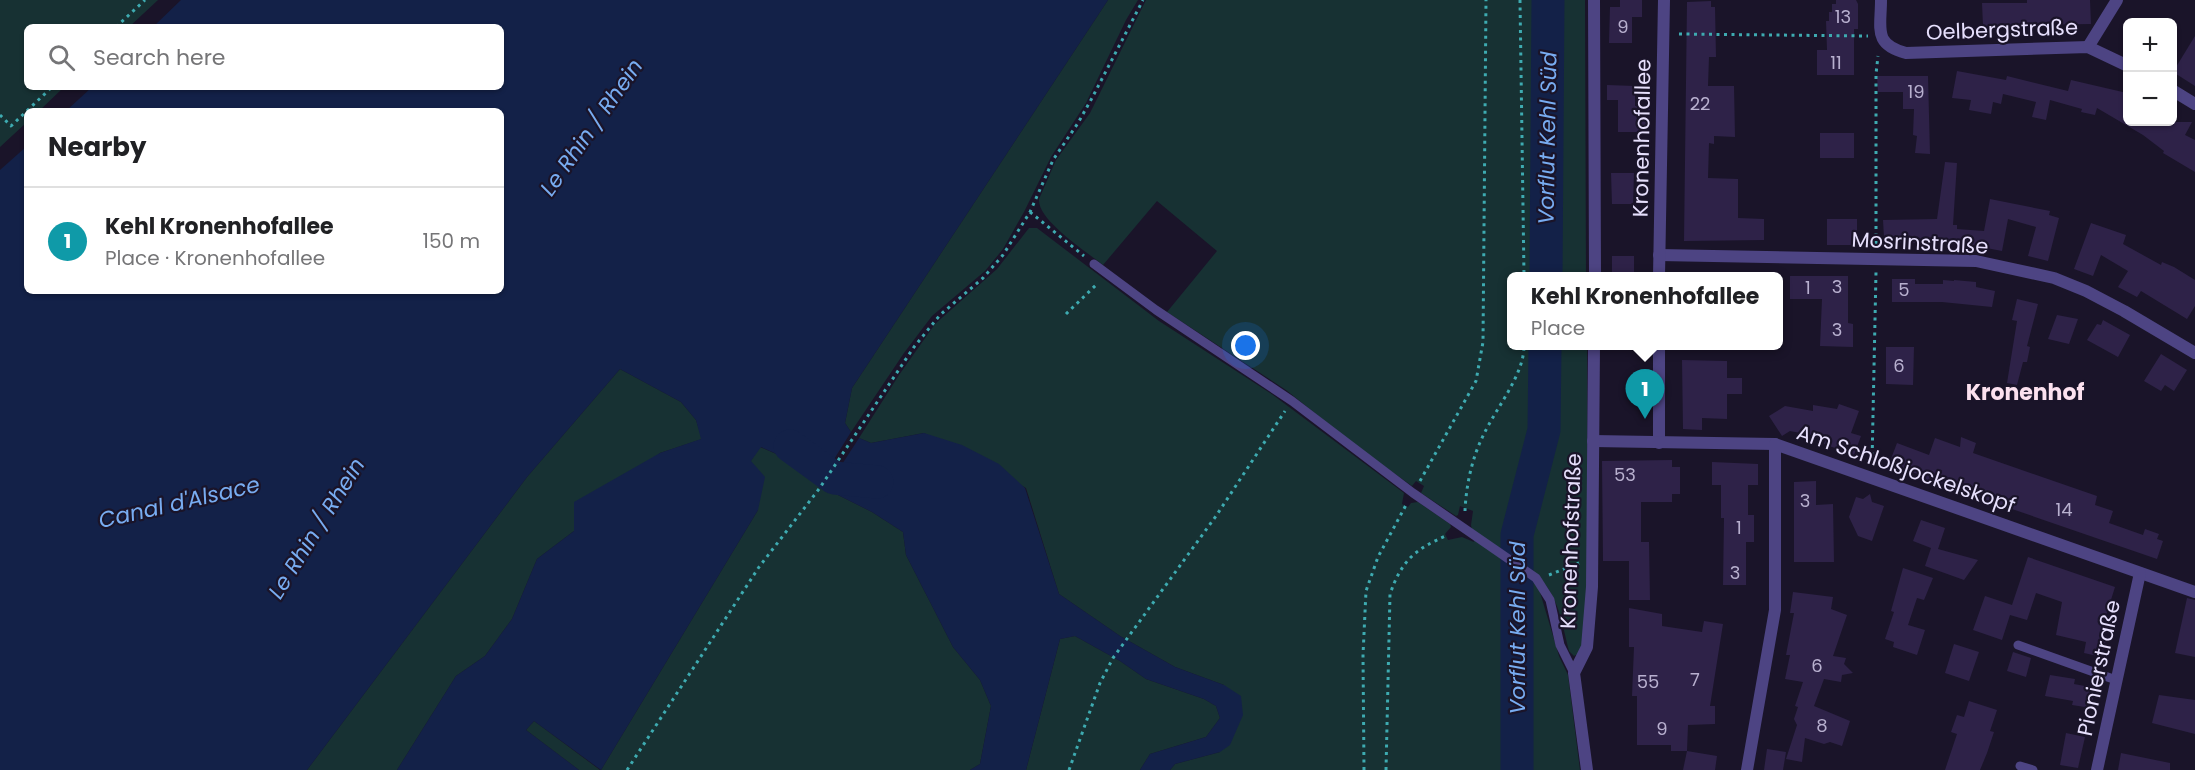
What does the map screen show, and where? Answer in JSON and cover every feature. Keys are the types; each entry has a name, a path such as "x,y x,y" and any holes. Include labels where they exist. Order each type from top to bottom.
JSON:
{"street":[{"path":"1594,0 1595,272"},
{"name":"Kronenhofallee","path":"1659,272 1664,0"},
{"path":"1881,0 1881,36"},
{"path":"2088,47 2117,0"},
{"name":"Oelbergstraße","path":"1881,36 1886,46 1906,53 2088,47 2123,64"},
{"path":"2177,93 2195,104"},
{"name":"Mosrinstraße","path":"1659,255 1976,261 2054,278 2085,291 2124,310 2195,353"},
{"name":"Kronenhofstraße","path":"1574,673 1587,647 1592,560 1594,350"},
{"path":"1659,350 1659,443"},
{"name":"Am Schloßjockelskopf","path":"1593,441 1774,444 2195,592"},
{"path":"1747,770 1776,610 1774,444"},
{"name":"Pionierstraße","path":"2097,770 2140,573"},
{"path":"1574,673 1587,770"}],"lane":[{"path":"1094,264 1156,310 1292,401 1413,493 1536,578 1550,600 1560,645 1574,673"},
{"path":"2018,645 2116,680"},
{"path":"2019,766 2033,770"}],"path":[{"path":"119,24 145,0"},
{"path":"627,770 759,567 819,489 914,347 940,315 983,278 1003,255 1030,212 1053,160 1078,123 1143,0"},
{"path":"1364,770 1363,655 1366,591 1378,557 1476,381 1483,342 1486,0"},
{"path":"1520,0 1524,272"},
{"path":"1664,34 1881,36"},
{"path":"29,108 49,90"},
{"path":"0,115 10,126 24,113"},
{"path":"1030,212 1094,264"},
{"path":"1066,314 1107,274"},
{"path":"1386,770 1390,594 1397,574 1411,555 1427,544 1464,528 1465,505 1474,457 1518,372 1523,350"},
{"path":"1070,770 1100,683 1113,658 1215,516 1292,401"},
{"path":"1536,578 1592,560"}],"green space":[{"path":"0,0 158,0 132,24 24,24 24,90 61,90 42,108 24,108 24,125 0,147"},
{"path":"1108,0 1138,0 1086,103 1051,157 1003,249 985,271 932,316 851,432 845,423 852,388"},
{"path":"1146,0 1585,0 1586,272 1507,272 1507,350 1587,350 1588,586 1585,641 1580,653 1574,656 1569,651 1554,599 1534,572 1559,656 1568,675 1580,770 1170,770 1175,764 1220,752 1224,685 1175,667 1120,636 1059,594 1026,488 924,433 871,443 859,438 935,324 997,269 1029,228 1037,228 1159,321 1273,395 1404,493 1402,504 1408,507 1411,503 1418,502 1450,524 1451,527 1445,534 1448,540 1462,537 1474,542 1471,525 1473,511 1460,506 1456,516 1421,493 1424,486 1416,481 1412,486 1356,446 1286,390 1167,312 1217,251 1157,201 1103,265 1054,226 1041,207 1039,199 1056,160 1090,113"},
{"path":"620,369 681,402 696,420 702,439 660,453 574,531 537,559 512,619 485,656 456,676 397,770 307,770 527,477"},
{"path":"760,447 804,466 818,485 872,512 903,532 906,555 953,647 980,680 991,706 980,764 970,770 601,770 758,510 750,462"},
{"path":"1075,636 1120,661 1146,679 1204,699 1216,706 1220,718 1206,737 1150,754 1140,770 1026,770 1060,639"},
{"path":"534,721 600,770 579,770 526,730"}],"water":[{"path":"181,0 1108,0 852,388 845,423 851,432 818,485 804,466 761,447 751,461 765,477 758,510 601,770 534,721 526,730 579,770 397,770 456,676 485,656 512,619 537,559 574,531 574,502 660,453 701,439 696,420 681,402 620,369 527,477 307,770 0,770 0,170 24,149 24,294 504,294 504,108 69,108 89,90 504,90 504,24 156,24"},
{"path":"924,433 962,445 999,464 1025,488 1059,594 1120,636 1175,667 1224,685 1241,696 1243,715 1230,745 1220,752 1175,764 1170,770 1140,770 1150,754 1206,737 1220,718 1216,706 1204,699 1146,679 1120,661 1075,636 1060,639 1026,770 970,770 980,764 991,706 980,680 953,647 906,555 903,532 872,512 826,489 859,438 871,443"}],"building":[{"path":"1620,0 1642,0 1642,17 1632,17 1632,43 1609,43 1610,7 1620,7"},
{"path":"1836,0 1856,0 1858,4 1858,29 1854,29 1854,75 1817,75 1817,50 1827,50 1826,21 1829,21 1829,12 1832,12 1832,4 1836,4"},
{"path":"2027,0 2090,0 2091,24 1983,26 1982,3 2027,3"},
{"path":"1711,1 1711,7 1715,7 1716,57 1709,57 1708,86 1734,86 1735,137 1714,136 1714,144 1709,143 1708,178 1738,179 1738,218 1764,219 1764,240 1684,241 1687,2"},
{"path":"2195,36 2195,86 2177,75 2177,65"},
{"path":"1957,71 2006,80 2007,76 2068,91 2071,80 2123,92 2123,123 2097,108 2095,115 2050,100 2046,120 2032,117 2036,102 2003,94 2001,104 1993,102 1991,114 1969,110 1971,100 1952,98"},
{"path":"1877,76 1928,76 1930,154 1915,153 1917,136 1913,135 1914,109 1903,109 1903,92 1878,92"},
{"path":"1607,85 1635,86 1635,106 1650,106 1649,132 1618,132 1618,100 1607,100"},
{"path":"2177,122 2192,122 2185,135 2195,140 2195,172 2163,153 2164,151 2128,126 2177,126"},
{"path":"1820,133 1854,133 1854,158 1820,158"},
{"path":"1945,162 1957,163 1953,225 1957,225 1957,229 1984,231 1990,199 2050,211 2049,215 2059,218 2048,261 2028,256 2036,227 2008,219 2002,251 1956,242 1956,244 1893,242 1893,237 1884,237 1883,220 1937,219"},
{"path":"1611,173 1634,173 1633,204 1612,204"},
{"path":"1827,219 1857,219 1857,245 1827,245"},
{"path":"2091,223 2126,235 2123,244 2161,265 2162,262 2174,267 2195,280 2195,306 2187,319 2141,291 2137,297 2118,287 2128,271 2101,255 2093,276 2074,269"},
{"path":"1612,256 1634,256 1634,272 1612,272"},
{"path":"1790,276 1848,276 1848,323 1853,324 1853,347 1820,346 1822,299 1790,299"},
{"path":"1892,279 1915,279 1915,284 1943,284 1943,280 1976,282 1976,287 1995,291 1992,307 1942,302 1892,302"},
{"path":"2017,299 2038,304 2027,346 2030,347 2027,362 2023,362 2017,385 2007,383 2017,321 2012,320"},
{"path":"2057,315 2078,319 2069,344 2048,339"},
{"path":"2103,320 2130,335 2118,357 2087,340 2097,324 2101,325"},
{"path":"1886,347 1914,347 1913,385 1886,384"},
{"path":"2161,354 2187,370 2174,391 2165,385 2161,391 2144,381"},
{"path":"1682,360 1727,361 1727,378 1742,378 1742,394 1727,394 1727,419 1702,418 1702,430 1683,429"},
{"path":"1839,404 1859,411 1851,433 1861,436 1854,455 1824,444 1826,438 1790,431 1782,436 1769,416 1785,406 1813,411 1813,405 1837,409"},
{"path":"1961,437 1976,443 1973,453 2097,496 2095,505 2113,511 2109,523 2143,535 2145,529 2159,534 2157,539 2163,541 2157,559 1925,479 1926,477 1889,464 1897,443 1929,455 1935,438 1960,447"},
{"path":"1672,460 1672,467 1680,467 1680,494 1672,494 1672,502 1641,502 1641,542 1649,542 1650,600 1629,600 1629,561 1603,561 1602,461"},
{"path":"1712,462 1758,464 1758,485 1748,485 1748,515 1754,515 1754,542 1746,542 1746,585 1723,585 1724,518 1721,518 1721,485 1712,485"},
{"path":"1816,481 1816,505 1833,504 1834,562 1794,562 1794,482"},
{"path":"1870,494 1872,502 1884,506 1872,541 1858,536 1849,517 1856,497 1863,499"},
{"path":"1921,520 1945,528 1938,549 1978,560 1964,580 1925,566 1931,548 1913,541"},
{"path":"2028,557 2115,587 2100,635 2107,636 2102,657 2084,653 2086,642 2056,635 2062,602 2036,593 2027,620 2010,615 2002,640 1973,630 1985,596 2012,605"},
{"path":"1903,568 1933,578 1924,600 1917,598 1908,625 1925,630 1917,655 1893,647 1894,642 1885,639 1894,612 1891,611"},
{"path":"1793,592 1833,597 1831,609 1847,615 1833,656 1846,658 1844,664 1853,673 1842,675 1841,682 1824,679 1814,706 1850,721 1842,746 1830,742 1824,744 1805,738 1802,762 1786,759 1797,725 1794,719 1798,707 1795,706 1803,682 1785,679 1790,655 1786,655 1794,613 1790,613"},
{"path":"2187,598 2195,600 2195,657 2175,653"},
{"path":"1629,608 1662,614 1662,626 1702,632 1704,621 1723,624 1710,706 1715,706 1715,724 1688,725 1687,751 1671,751 1671,745 1637,745 1637,696 1632,696 1634,647 1629,647"},
{"path":"1954,644 1979,652 1969,681 1945,673"},
{"path":"2013,652 2031,658 2026,677 2007,671"},
{"path":"2050,675 2075,679 2074,684 2095,688 2091,708 2072,705 2073,701 2045,696"},
{"path":"2159,695 2195,700 2195,734 2152,723"},
{"path":"1969,701 1997,710 1990,731 1994,732 1987,753 1980,770 1945,770 1957,734 1951,732 1957,715 1964,717"},
{"path":"2066,733 2085,737 2078,768 2060,765"},
{"path":"1767,749 1786,752 1783,770 1764,770"},
{"path":"1687,751 1717,756 1715,770 1683,770"},
{"path":"2121,753 2170,763 2170,770 2118,770"}],"waterway":[{"name":"Vorflut Kehl Süd","path":"1546,272 1548,0"},
{"name":"Vorflut Kehl Süd","path":"1517,770 1517,535 1544,430 1545,350"},
{"path":"790,446 834,478 877,482"}],"place":[{"name":"Kehl Kronenhofallee","path":"1645,419"}],"district":[{"name":"Kronenhof","path":"2025,392"}],"water label":[{"name":"Le Rhin / Rhein","path":"591,127"},
{"name":"Canal d'Alsace","path":"179,502"},
{"name":"Le Rhin / Rhein","path":"316,528"}]}
